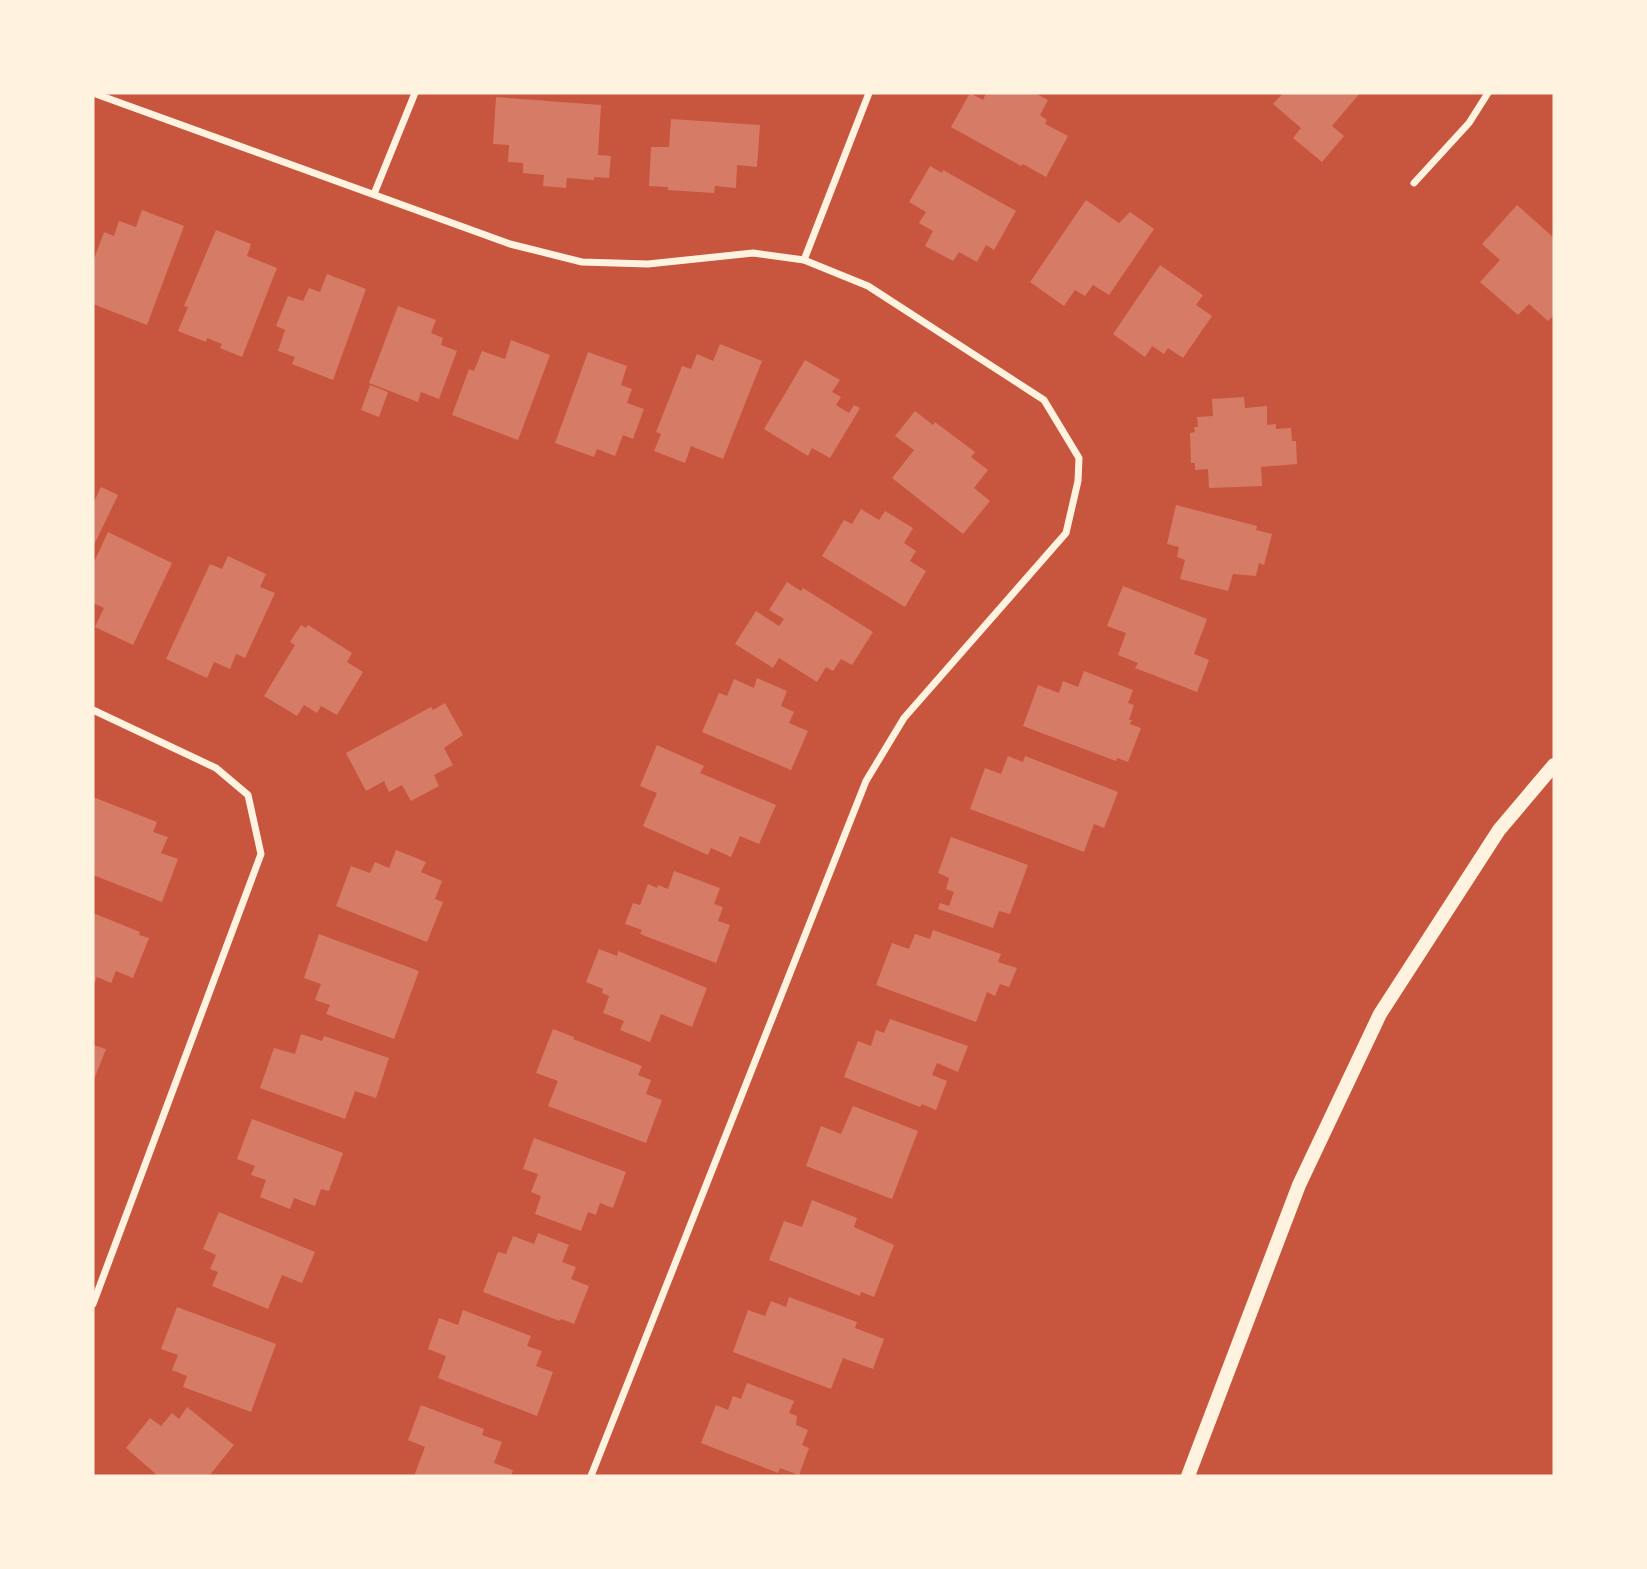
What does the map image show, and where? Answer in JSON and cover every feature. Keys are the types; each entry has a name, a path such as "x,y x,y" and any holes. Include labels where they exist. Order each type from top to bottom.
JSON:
{"main road":[{"path":"1188,1476 1299,1185 1380,1014 1499,831 1554,765"}],"street":[{"path":"93,93 510,244 582,262 648,264 753,253 804,260 868,286 1044,400 1079,458 1078,481 1066,533 904,718 866,781 591,1476"},
{"path":"374,194 415,93"},
{"path":"804,260 869,93"},
{"path":"1413,183 1469,123 1488,93"},
{"path":"93,710 216,768 232,781 248,795 261,854 93,1304"}],"building":[{"path":"970,93 983,100 986,93 1035,93 1048,100 1040,115 1047,120 1045,124 1068,136 1046,177 951,127"},
{"path":"1283,93 1360,93 1332,126 1344,136 1322,162 1293,138 1301,128 1273,104"},
{"path":"496,97 601,105 598,155 611,156 609,178 567,178 566,188 543,186 544,175 523,173 523,163 508,162 509,145 493,144"},
{"path":"671,119 760,125 757,167 737,165 736,188 715,186 714,193 649,186 651,147 669,147"},
{"path":"930,166 942,173 943,170 1016,211 994,250 986,245 977,262 959,252 953,261 925,246 933,231 919,223 926,212 909,202"},
{"path":"1086,200 1119,223 1130,212 1154,229 1109,295 1093,285 1085,296 1075,290 1064,306 1030,282"},
{"path":"1517,205 1554,238 1554,315 1548,321 1529,304 1518,315 1480,282 1500,260 1482,244"},
{"path":"142,210 184,226 147,325 93,304 93,262 104,232 114,236 119,221 136,227"},
{"path":"216,230 251,244 247,256 277,268 242,357 220,348 222,344 207,338 206,342 178,331 188,307 184,306"},
{"path":"1160,265 1203,295 1196,305 1212,316 1183,358 1168,348 1164,354 1152,346 1145,357 1113,334"},
{"path":"327,274 366,289 333,380 292,364 295,357 278,351 285,330 276,326 288,296 303,301 309,288 320,292"},
{"path":"398,306 436,320 431,333 443,338 441,345 457,351 439,399 421,392 418,402 369,383"},
{"path":"511,340 550,355 518,440 452,415 469,369 474,371 482,351 505,359"},
{"path":"720,344 762,361 723,459 691,446 685,463 654,451 661,434 656,432 682,366 691,369 697,354 713,361"},
{"path":"588,352 627,366 621,385 632,389 627,403 644,409 633,439 623,435 615,456 597,449 594,457 555,443"},
{"path":"805,360 840,380 832,392 841,397 836,405 849,413 854,405 860,408 830,458 812,448 808,456 764,429"},
{"path":"370,385 388,392 379,417 361,410"},
{"path":"1244,397 1245,408 1267,406 1267,425 1276,424 1276,429 1291,428 1292,441 1296,441 1297,464 1261,467 1262,486 1209,488 1208,469 1195,470 1195,463 1191,463 1190,433 1195,432 1194,427 1198,427 1197,417 1213,416 1212,399"},
{"path":"915,411 933,425 935,422 975,452 971,457 988,470 974,488 990,501 963,534 892,478 914,450 895,436"},
{"path":"101,487 118,495 93,547 93,504"},
{"path":"1176,505 1257,526 1256,530 1272,534 1264,565 1259,563 1256,576 1233,574 1228,591 1180,579 1185,560 1177,557 1179,547 1167,544"},
{"path":"861,509 879,520 885,511 913,528 904,543 916,551 910,561 926,571 905,607 822,556 844,520 852,524"},
{"path":"108,532 172,563 133,645 95,627 104,608 93,603 93,564"},
{"path":"228,556 266,574 260,587 275,593 245,658 236,654 230,669 214,662 207,678 166,659 210,564 222,569"},
{"path":"787,582 801,591 803,588 873,632 852,665 841,659 833,671 826,667 817,682 779,658 773,668 735,644 756,611 779,626 784,619 769,610"},
{"path":"1123,586 1207,619 1194,654 1209,660 1197,692 1135,668 1138,663 1118,655 1126,633 1107,626"},
{"path":"301,625 306,628 308,625 352,653 347,662 363,672 337,715 321,706 317,713 304,705 297,716 264,696 295,645 290,642"},
{"path":"1084,671 1133,690 1128,703 1134,705 1129,720 1132,720 1130,724 1141,728 1128,762 1117,758 1116,761 1023,726 1038,685 1059,693 1063,681 1078,687"},
{"path":"757,678 787,691 781,706 794,712 789,723 808,731 791,770 702,732 719,693 727,696 734,679 754,688"},
{"path":"445,703 463,735 444,748 453,765 434,775 439,786 411,801 402,785 389,792 384,781 366,791 346,753 431,707 433,710"},
{"path":"657,745 704,766 700,773 776,805 759,844 740,836 731,857 711,848 708,855 643,826 657,793 640,786"},
{"path":"1008,756 1023,762 1025,756 1118,792 1104,828 1094,824 1084,852 970,809 985,768 1001,774"},
{"path":"93,797 157,822 153,832 168,837 161,853 178,859 162,902 93,875"},
{"path":"951,837 1028,865 1010,914 999,911 993,928 938,909 940,903 949,906 954,892 946,889 949,878 938,873"},
{"path":"396,850 426,862 421,872 442,881 435,899 443,902 427,942 336,906 351,866 370,873 375,862 389,868"},
{"path":"674,871 720,888 714,904 723,907 718,921 730,925 716,963 640,934 642,930 625,924 633,903 640,905 648,884 668,889"},
{"path":"93,913 149,938 133,978 116,971 111,983 97,977 93,987"},
{"path":"933,930 1001,954 998,962 1017,968 1009,987 1000,984 995,996 987,992 976,1022 876,985 892,943 909,949 915,934 930,939"},
{"path":"319,934 419,971 394,1039 326,1014 330,1005 315,1000 321,984 304,978"},
{"path":"599,949 617,956 618,951 707,988 692,1027 661,1014 650,1042 620,1030 624,1021 603,1013 609,996 602,993 603,989 586,982"},
{"path":"890,1019 968,1046 958,1072 937,1063 932,1075 947,1081 936,1110 922,1104 920,1107 844,1077 858,1041 871,1046 876,1030 884,1033"},
{"path":"553,1029 642,1066 638,1075 651,1080 646,1094 662,1100 646,1143 548,1106 558,1081 536,1073"},
{"path":"301,1034 322,1041 324,1036 389,1058 376,1098 355,1091 345,1119 260,1088 274,1048 295,1054"},
{"path":"93,1045 106,1049 93,1082"},
{"path":"853,1106 918,1131 892,1199 806,1166 821,1126 841,1134"},
{"path":"252,1119 343,1153 329,1191 321,1189 315,1206 294,1198 290,1209 260,1197 266,1180 251,1175 255,1166 237,1159"},
{"path":"534,1138 626,1172 613,1208 600,1203 596,1215 588,1212 581,1231 535,1214 541,1196 531,1192 538,1174 523,1169"},
{"path":"812,1200 857,1218 854,1227 894,1245 874,1297 861,1292 860,1296 769,1260 784,1221 802,1227"},
{"path":"219,1212 315,1252 302,1283 282,1275 268,1309 212,1286 218,1272 210,1269 216,1255 203,1249"},
{"path":"538,1233 569,1245 562,1262 576,1267 571,1279 589,1286 574,1324 483,1292 498,1252 506,1254 513,1236 534,1244"},
{"path":"789,1297 857,1322 855,1328 884,1339 873,1369 843,1358 831,1389 733,1352 748,1310 765,1316 771,1301 786,1307"},
{"path":"177,1307 276,1344 251,1412 183,1387 187,1376 172,1370 178,1355 161,1349"},
{"path":"463,1310 531,1336 527,1346 542,1351 536,1366 553,1372 537,1416 438,1378 446,1356 428,1349 439,1318 458,1325"},
{"path":"747,1383 794,1401 789,1413 797,1416 796,1425 808,1430 802,1445 809,1448 799,1475 780,1468 778,1473 701,1443 716,1405 728,1410 733,1396 741,1399"},
{"path":"421,1405 484,1429 482,1435 502,1442 494,1463 513,1470 511,1476 414,1476 425,1447 408,1440"},
{"path":"187,1407 234,1445 209,1476 158,1476 126,1448 150,1418 161,1426 172,1413 179,1419"}]}
